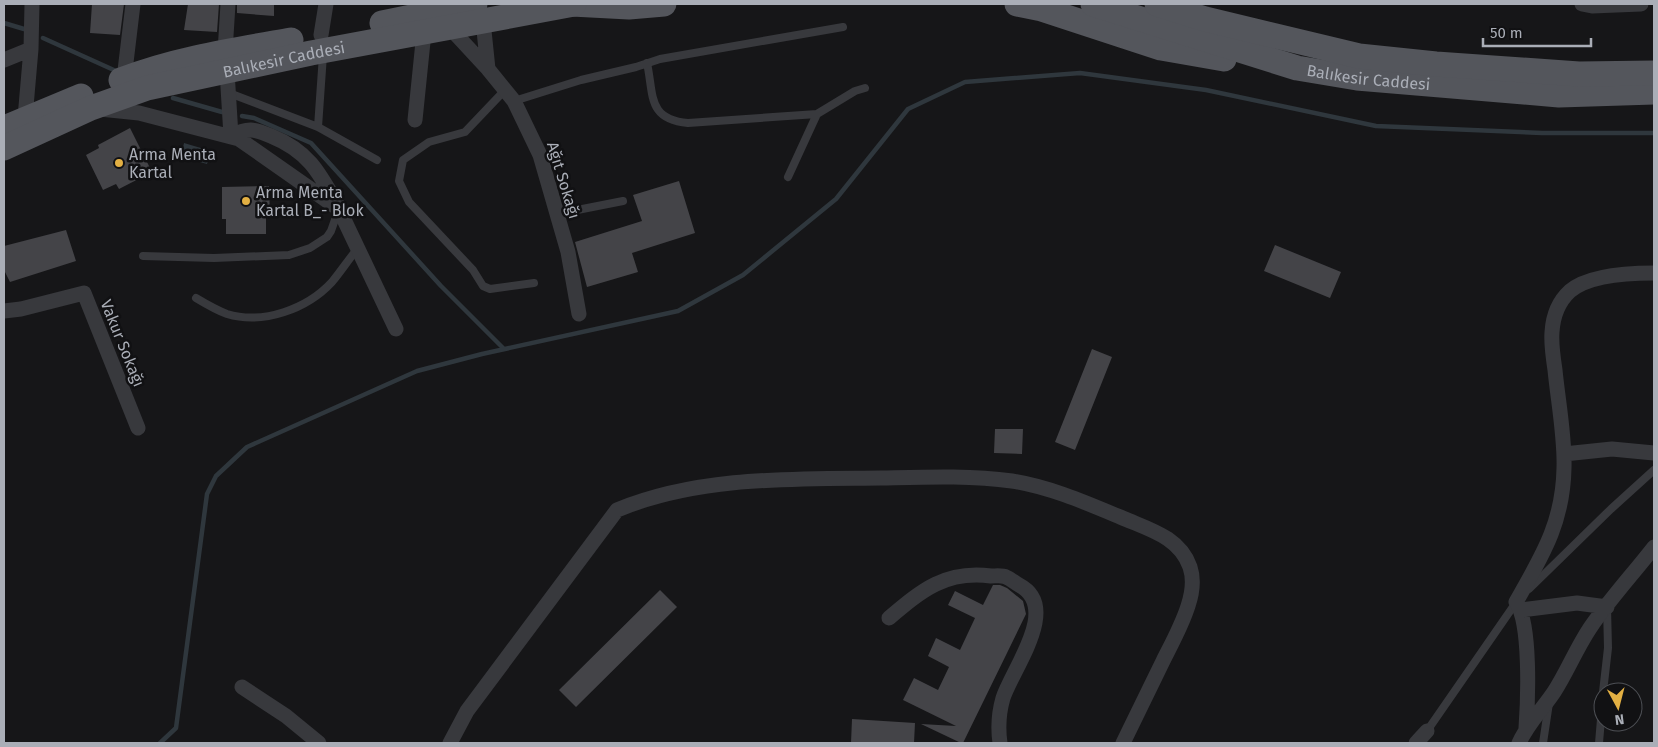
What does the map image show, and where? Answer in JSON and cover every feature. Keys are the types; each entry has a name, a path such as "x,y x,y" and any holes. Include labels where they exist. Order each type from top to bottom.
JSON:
{"main road":[{"name":"Balıkesir Caddesi","path":"4,148 91,108 147,88 227,72 322,43 427,16 573,4 628,7 664,4"},
{"path":"1017,4 1042,10 1161,48 1247,64 1297,68"},
{"name":"Balıkesir Caddesi","path":"1094,4 1297,68 1366,79 1559,96 1654,92"},
{"name":"Balıkesir Caddesi","path":"1157,4 1205,19 1359,56 1436,64 1579,74 1654,73"},
{"path":"1208,4 1244,17 1304,44"},
{"name":"Balıkesir Caddesi","path":"450,28 479,13"},
{"path":"427,16 435,23 450,28"},
{"name":"Balıkesir Caddesi","path":"15,123 156,68 227,72"}],"street":[{"path":"15,123 31,49 32,4"},
{"path":"124,79 134,4"},
{"path":"228,4 227,72 231,136"},
{"path":"322,43 326,4"},
{"path":"1582,4 1592,6 1642,4"},
{"path":"479,13 488,69"},
{"path":"415,120 427,16"},
{"name":"Ağıt Sokağı","path":"450,28 510,95 540,155 568,252 579,314"},
{"path":"4,60 31,49"},
{"path":"91,108 139,113 239,139 339,209"},
{"path":"231,136 242,130 255,129 284,142 306,157 320,175 339,209 396,329"},
{"path":"1526,728 1528,675 1519,606 1558,519 1563,485 1564,454 1552,352 1555,312 1561,301 1582,284 1600,278 1654,273"},
{"name":"Vakur Sokağı","path":"4,311 21,310 84,293 138,428"},
{"path":"1564,454 1612,449 1654,453"},
{"path":"450,743 467,711 617,510 643,499 723,484 812,479 981,478 1012,481 1041,487 1099,508 1159,533 1173,542 1184,554 1191,568 1192,585 1188,605 1170,648 1123,743"},
{"path":"1519,743 1526,728 1550,698 1590,627 1654,547"},
{"path":"889,618 931,586 958,576 974,574 1005,576 1028,590 1036,602 1036,619 1017,671 1003,698 999,730 1000,743"},
{"path":"1519,606 1577,603 1606,607"},
{"path":"242,686 286,716 319,743"}],"lane":[{"path":"534,283 490,289 484,286 473,270 409,202 399,182 402,160 429,142 464,132 510,95 581,80 660,58 843,27"},
{"path":"318,127 322,43"},
{"path":"647,63 653,100 657,112 667,119 677,122 688,123 818,114 865,88"},
{"path":"227,72 377,160"},
{"path":"788,177 818,114"},
{"path":"557,214 623,201"},
{"path":"144,256 214,258 288,255 310,248 327,237 339,209"},
{"path":"196,298 217,310 240,317 279,314 300,305 322,291 358,248"},
{"path":"1421,739 1519,606 1611,509 1654,470"},
{"path":"1604,682 1608,648 1606,607"},
{"path":"1543,743 1550,698"}],"shaded area":[{"path":"184,143 211,151 207,164 181,157"}],"building":[{"path":"92,4 124,4 120,35 90,33"},
{"path":"188,4 219,4 217,32 184,30"},
{"path":"237,4 274,4 274,16 237,13"},
{"name":"Arma Menta Kartal","path":"130,128 152,172 119,189 116,184 103,190 86,155 99,148 98,145"},
{"path":"679,181 695,233 632,253 638,272 587,287 575,242 642,221 633,195"},
{"name":"Arma Menta Kartal B_- Blok","path":"269,186 270,216 266,218 266,234 226,234 226,219 222,219 222,187"},
{"path":"66,230 76,261 10,282 4,270 4,246"},
{"path":"1275,245 1341,272 1330,298 1264,271"},
{"path":"1092,349 1112,357 1075,450 1055,442"},
{"path":"995,429 1023,429 1022,454 994,453"},
{"path":"993,585 1007,588 1023,601 1026,614 963,743 961,743 921,724 956,726 903,700 914,678 938,690 949,667 928,656 936,638 960,650 975,618 948,605 955,591 983,605"},
{"path":"660,590 677,607 576,707 559,690"},
{"path":"852,719 915,723 914,743 851,743"}],"waterway":[{"path":"4,23 24,29"},
{"path":"43,38 116,71"},
{"path":"160,743 176,728 207,494 216,476 247,447 417,371 482,354 678,311 743,275 836,199 908,109 965,82 1080,73 1206,90 1376,126 1542,133 1654,133"},
{"path":"173,98 222,112"},
{"path":"242,116 254,118 311,143 441,286 504,349"}],"place":[{"name":"Arma Menta Kartal","path":"119,163"},
{"name":"Arma Menta Kartal B_- Blok","path":"246,201"}]}
